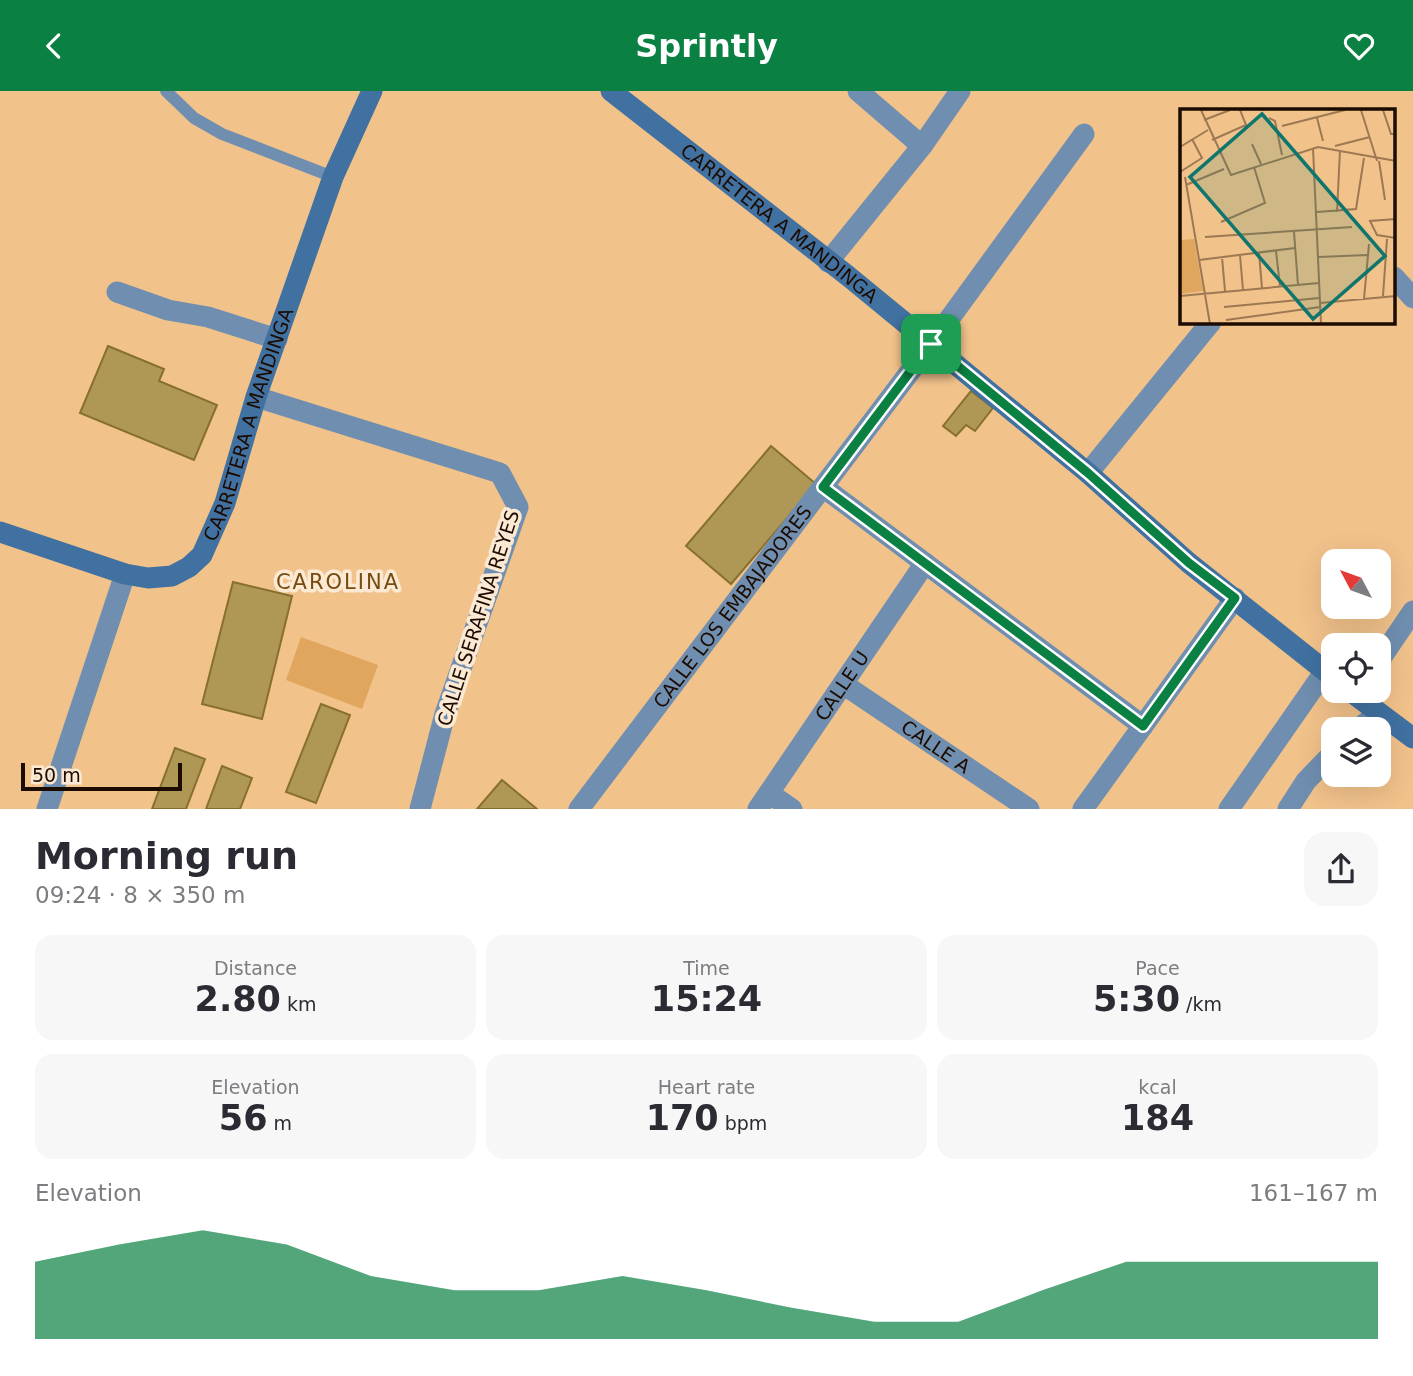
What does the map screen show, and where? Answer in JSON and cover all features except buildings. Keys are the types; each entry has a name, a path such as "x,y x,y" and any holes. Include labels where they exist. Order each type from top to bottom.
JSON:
{"street":[{"name":"CARRETERA A MANDINGA","path":"0,532 125,574 148,577 172,576 189,568 202,555 225,503 256,397 333,177 372,91"},
{"name":"CARRETERA A MANDINGA","path":"611,91 931,344 1088,473 1189,563 1321,668"},
{"path":"858,91 922,146"},
{"path":"828,262 922,146 960,91"},
{"name":"CALLE LOS EMBAJADORES","path":"579,809 931,344 1084,134"},
{"path":"1396,280 1413,298"},
{"path":"117,292 168,310 208,317 277,339"},
{"path":"1088,473 1209,324"},
{"name":"CALLE SERAFINA REYES","path":"256,397 500,473 518,507 444,714 420,809"},
{"path":"823,487 1143,726"},
{"name":"CALLE U","path":"764,801 925,563"},
{"path":"47,809 125,574"},
{"path":"1083,809 1235,598"},
{"path":"1391,643 1413,611"},
{"name":"CALLE A","path":"843,684 1029,809"},
{"path":"1229,809 1321,686"},
{"path":"1366,703 1413,738"},
{"path":"1373,717 1378,713"},
{"path":"1288,809 1306,782 1321,766"},
{"path":"764,801 792,809"}],"lane":[{"path":"166,91 194,118 222,134 333,177"}],"shaded area":[{"path":"301,637 378,665 362,709 286,680"}],"district":[{"name":"CAROLINA","path":"338,582"}],"route":[{"path":"931,344 1088,473 1189,563 1235,598 1143,726 823,487 931,344"}]}
